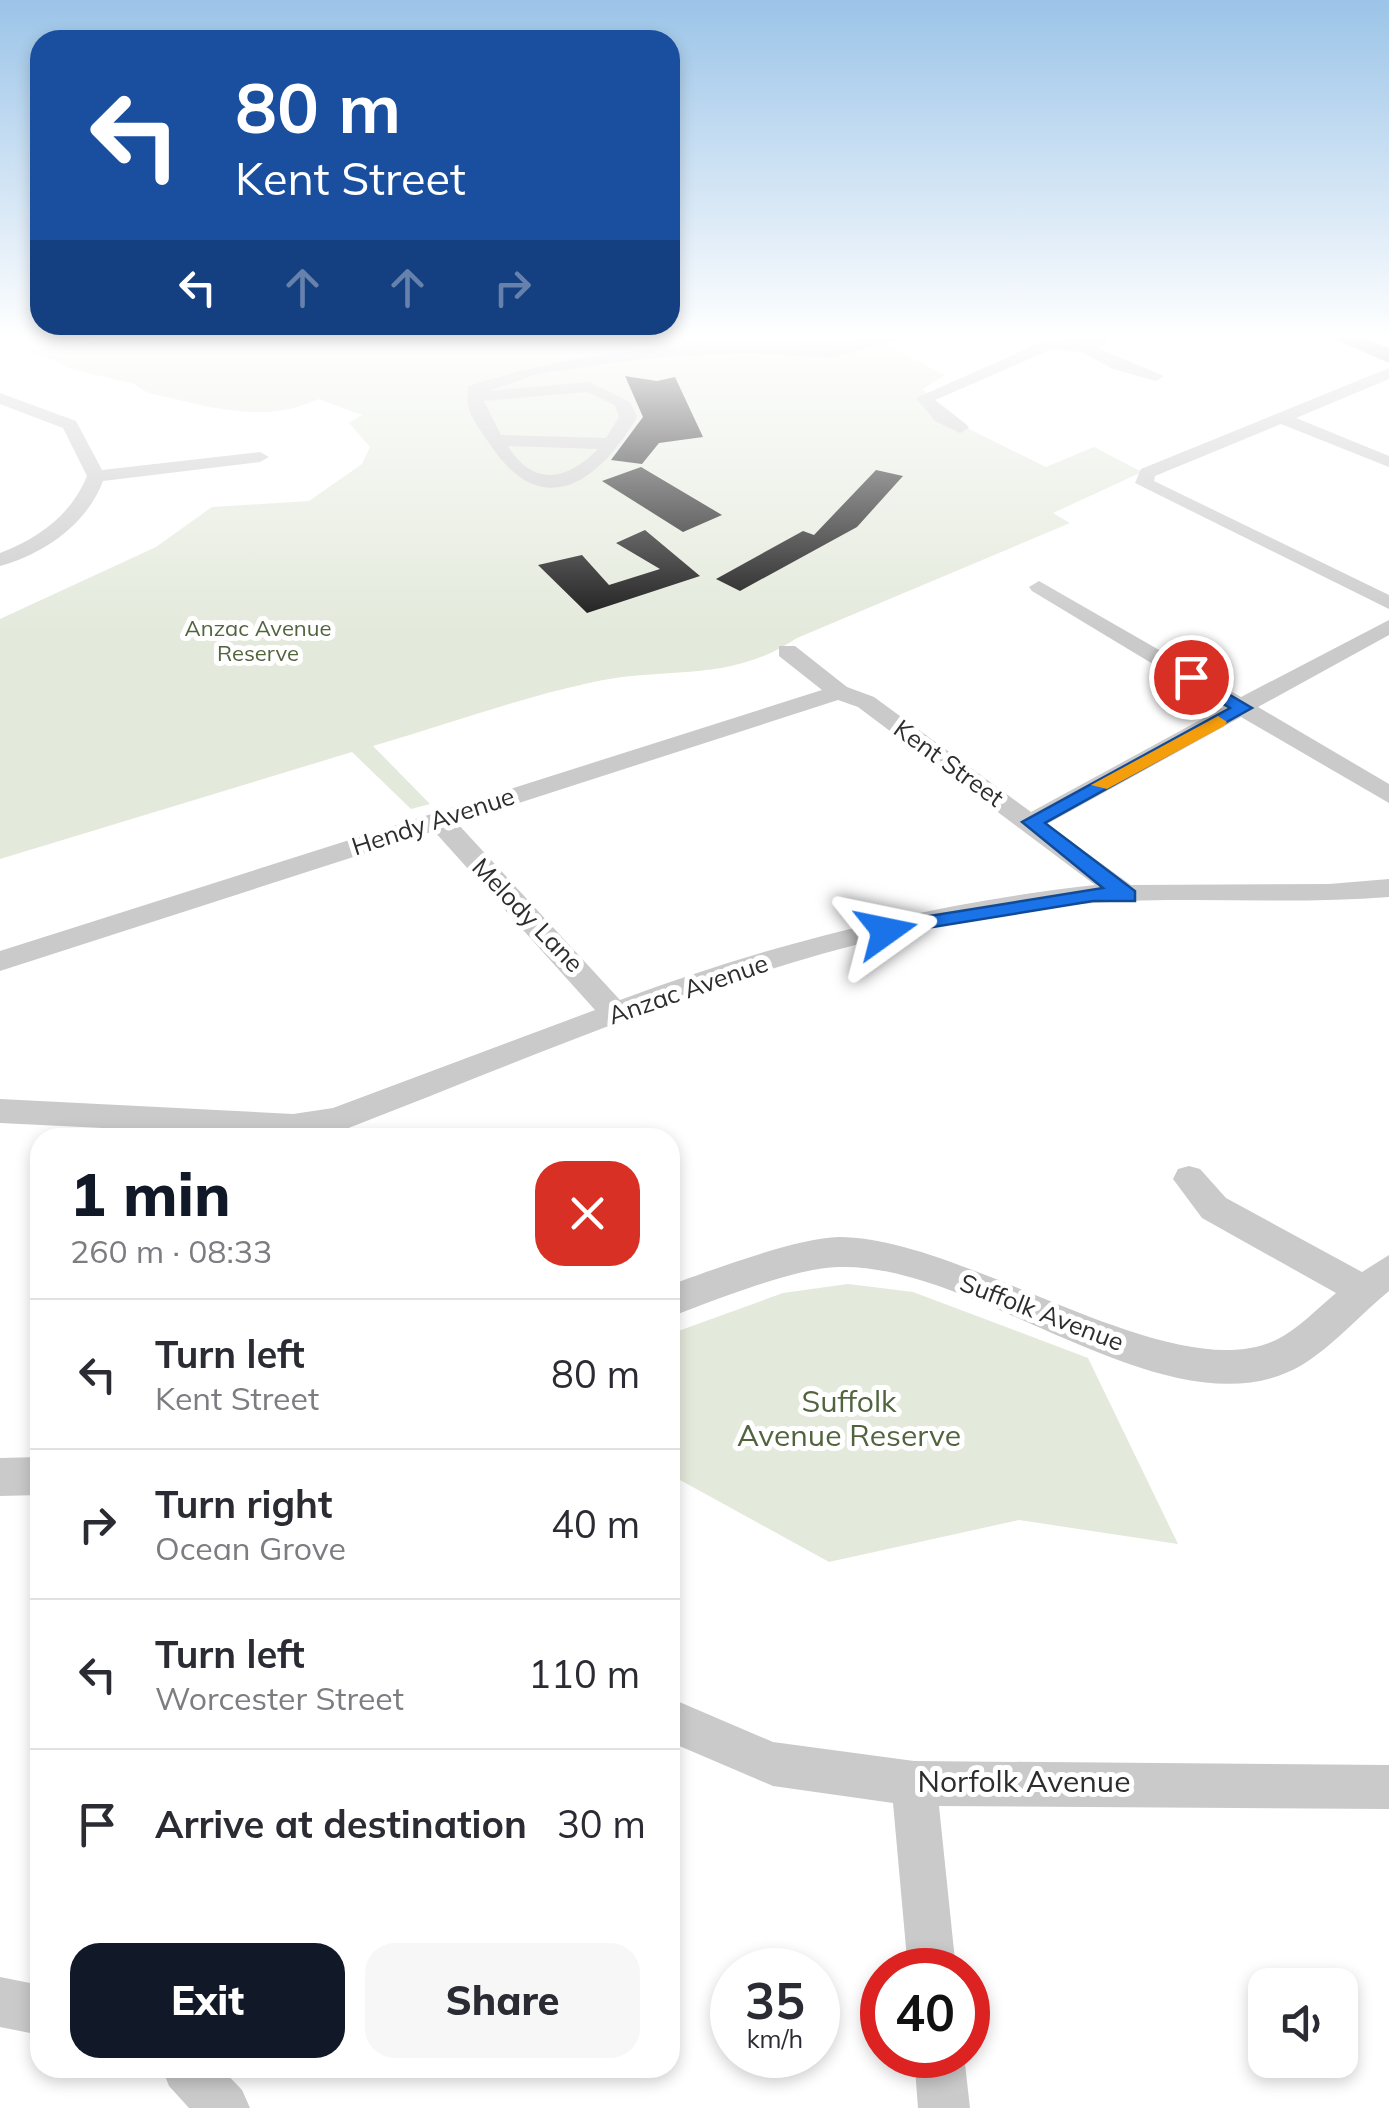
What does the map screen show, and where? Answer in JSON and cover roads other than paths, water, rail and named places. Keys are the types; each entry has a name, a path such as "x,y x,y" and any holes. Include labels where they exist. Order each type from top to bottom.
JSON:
{"street":[{"path":"0,560 88,503 96,476 76,437"},
{"path":"494,437 517,471 544,484 560,484 576,477 616,437"},
{"path":"1235,437 1147,474 1144,484 1389,603"},
{"path":"1329,437 1389,462"},
{"path":"496,440 612,444"},
{"path":"96,476 260,457"},
{"path":"1039,587 1389,795"},
{"path":"1031,822 1389,626"},
{"path":"787,650 839,692"},
{"name":"Kent Street","path":"839,692 866,702 1128,896"},
{"name":"Hendy Avenue","path":"0,961 839,692"},
{"name":"Melody Lane","path":"438,819 582,972 614,1014"},
{"name":"Anzac Avenue","path":"0,1111 293,1127 335,1120 614,1014 811,947 961,914 1093,894 1389,888"},
{"path":"1189,1179 1214,1208 1375,1279"},
{"name":"Suffolk Avenue","path":"680,1298 736,1278 837,1252 914,1263 1182,1365 1237,1370 1290,1353 1375,1279"},
{"path":"0,1477 30,1476"},
{"name":"Norfolk Avenue","path":"680,1724 773,1764 914,1782 1389,1786"},
{"path":"914,1782 930,1948"},
{"path":"0,2002 30,2008"},
{"path":"196,2078 224,2108"},
{"path":"942,2078 944,2108"}],"park label":[{"name":"Anzac Avenue Reserve","path":"258,640"},
{"name":"Suffolk Avenue Reserve","path":"849,1419"}]}
